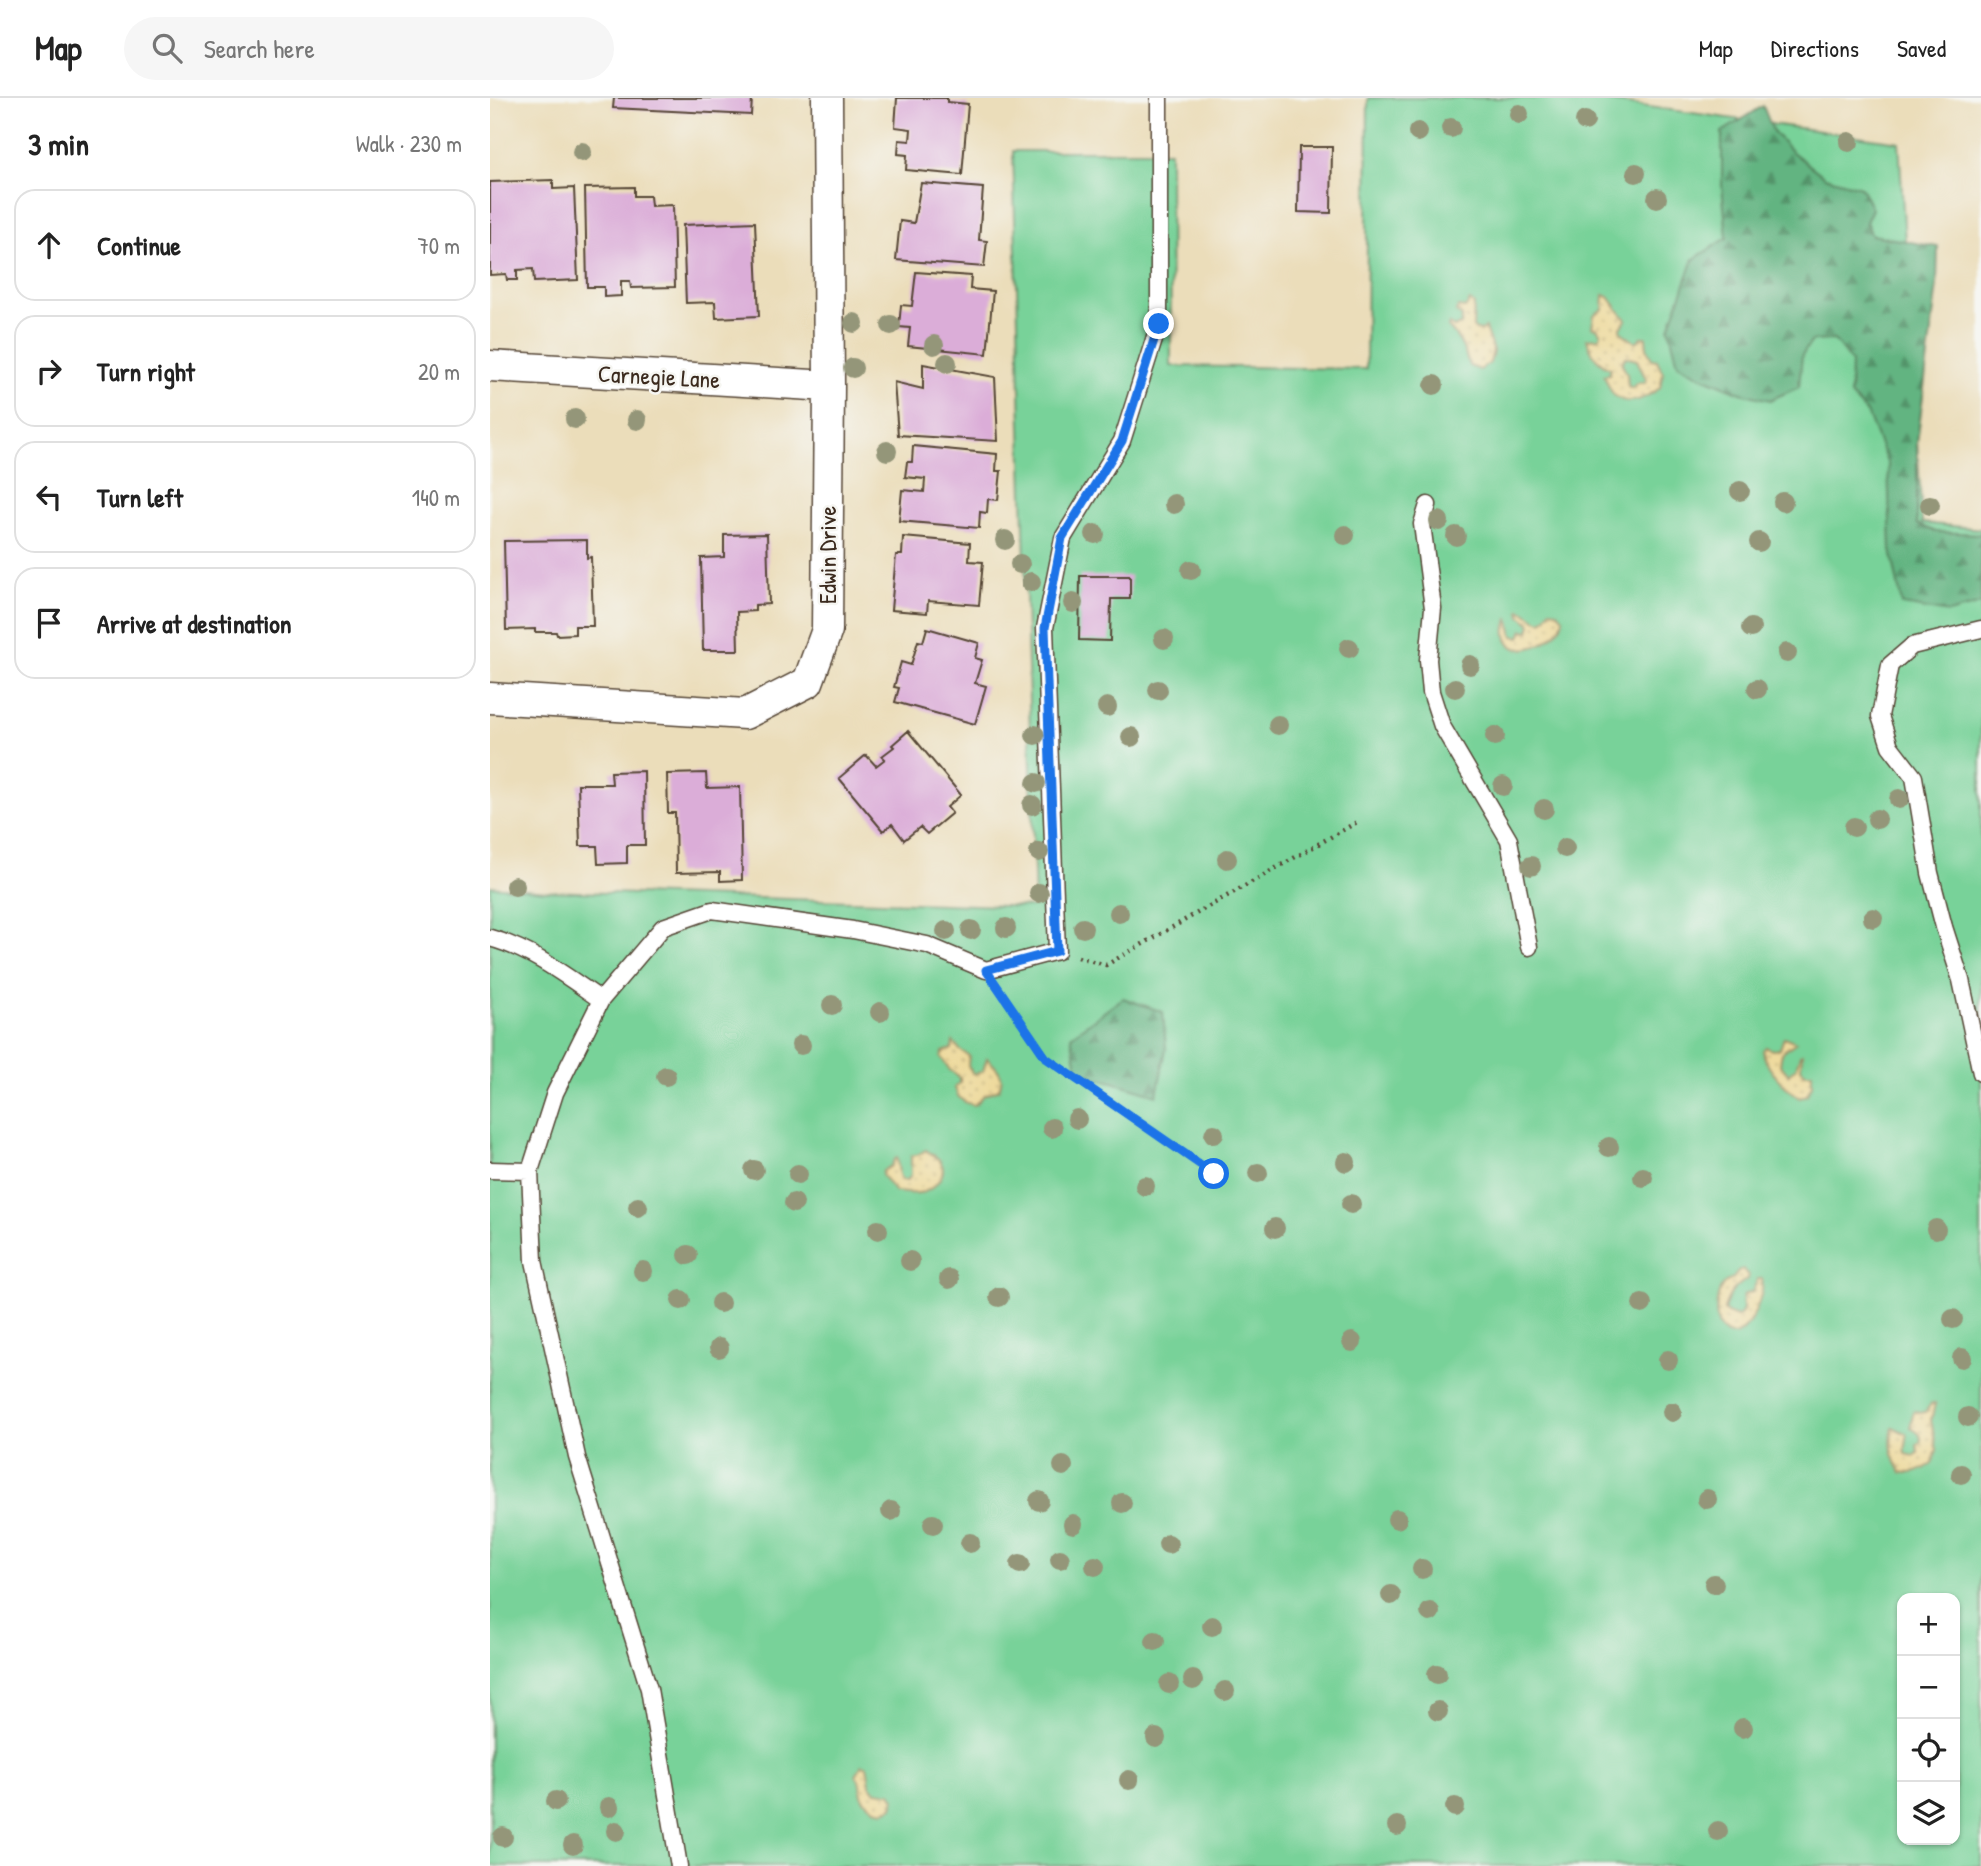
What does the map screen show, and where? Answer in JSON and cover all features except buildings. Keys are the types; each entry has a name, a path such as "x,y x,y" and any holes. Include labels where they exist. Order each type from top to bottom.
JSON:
{"street":[{"name":"Edwin Drive","path":"490,698 745,714 808,682 827,630 827,98"},
{"name":"Carnegie Lane","path":"490,366 829,386"}],"lane":[{"path":"679,1866 649,1689 577,1457 534,1261 530,1171 555,1093 601,1000 663,927 712,910 853,930 927,945 986,970 1057,951 1045,628 1062,538 1122,441 1159,324 1159,98"},
{"path":"1428,505 1422,524 1433,608 1428,660 1431,692 1442,726 1509,840 1529,947"},
{"path":"1981,629 1913,646 1905,652 1890,666 1880,716 1891,746 1914,777 1930,873 1961,980 1981,1073"},
{"path":"490,938 508,942 542,960 601,1000"},
{"path":"490,1170 530,1171"}],"path":[{"path":"1057,951 1106,965 1357,822"},
{"path":"986,970 1046,1058 1214,1174"}],"green space":[{"path":"1368,98 1585,98 1899,142 1922,523 1981,529 1981,1866 490,1866 490,886 546,891 1035,907 1013,151 1170,151 1171,366 1366,369"},
{"path":"1763,106 1773,131 1791,151 1825,177 1861,187 1872,209 1866,222 1872,235 1938,247 1937,285 1917,443 1917,524 1936,532 1981,534 1981,604 1949,613 1902,605 1891,550 1888,465 1867,413 1850,395 1851,362 1834,340 1812,341 1802,355 1799,387 1770,400 1741,393 1678,364 1669,328 1694,259 1727,238 1722,186 1722,132"},
{"path":"1123,998 1163,1012 1166,1049 1157,1095 1078,1072 1071,1036"}],"sand":[{"path":"1604,295 1609,297 1626,320 1621,332 1635,342 1646,337 1649,354 1652,359 1657,360 1663,373 1660,388 1644,398 1627,401 1615,396 1604,375 1610,374 1610,368 1601,363 1590,349 1587,339 1599,338 1601,334 1597,328 1592,327 1594,315 1603,309","holes":["1625,357 1637,360 1646,379 1645,383 1637,383 1632,388 1628,386 1627,374 1622,364"]},
{"path":"1470,301 1474,305 1473,327 1482,331 1485,328 1493,351 1490,363 1480,370 1469,366 1462,345 1448,327 1449,324 1454,327 1461,325 1462,317 1456,312 1458,307 1465,308"},
{"path":"1520,610 1542,621 1550,610 1557,611 1563,618 1554,635 1545,642 1525,649 1516,648 1509,644 1506,635 1509,619 1513,636 1520,637 1523,630 1529,631 1531,624 1521,616"},
{"path":"1784,1037 1796,1042 1783,1052 1780,1065 1788,1074 1796,1068 1802,1054 1801,1068 1805,1073 1812,1073 1812,1085 1807,1095 1800,1098 1777,1077 1763,1050 1766,1047 1772,1050 1780,1049"},
{"path":"953,1042 969,1056 968,1065 972,1073 983,1071 987,1058 1001,1075 999,1089 984,1095 975,1105 964,1102 959,1097 955,1087 960,1083 960,1078 941,1057 943,1052 952,1049"},
{"path":"926,1150 939,1160 942,1166 940,1180 924,1192 895,1192 882,1175 883,1171 897,1158 899,1175 902,1180 907,1181 911,1175 911,1156"},
{"path":"1739,1270 1748,1275 1747,1279 1730,1296 1724,1310 1727,1313 1737,1317 1743,1310 1744,1295 1752,1292 1758,1279 1762,1279 1763,1285 1751,1320 1740,1333 1734,1335 1721,1330 1716,1306 1723,1285"},
{"path":"1931,1404 1935,1404 1931,1420 1937,1450 1932,1464 1917,1472 1901,1472 1892,1450 1893,1427 1907,1434 1906,1454 1914,1456 1918,1453 1917,1444 1921,1438 1918,1432 1911,1428 1914,1411 1925,1412"},
{"path":"862,1765 867,1766 870,1784 876,1792 891,1793 895,1799 893,1807 885,1811 875,1809 863,1799 856,1775"}],"route":[{"path":"1159,324 1122,441 1062,538 1045,628 1057,951 986,970 1046,1058 1214,1174"}]}
